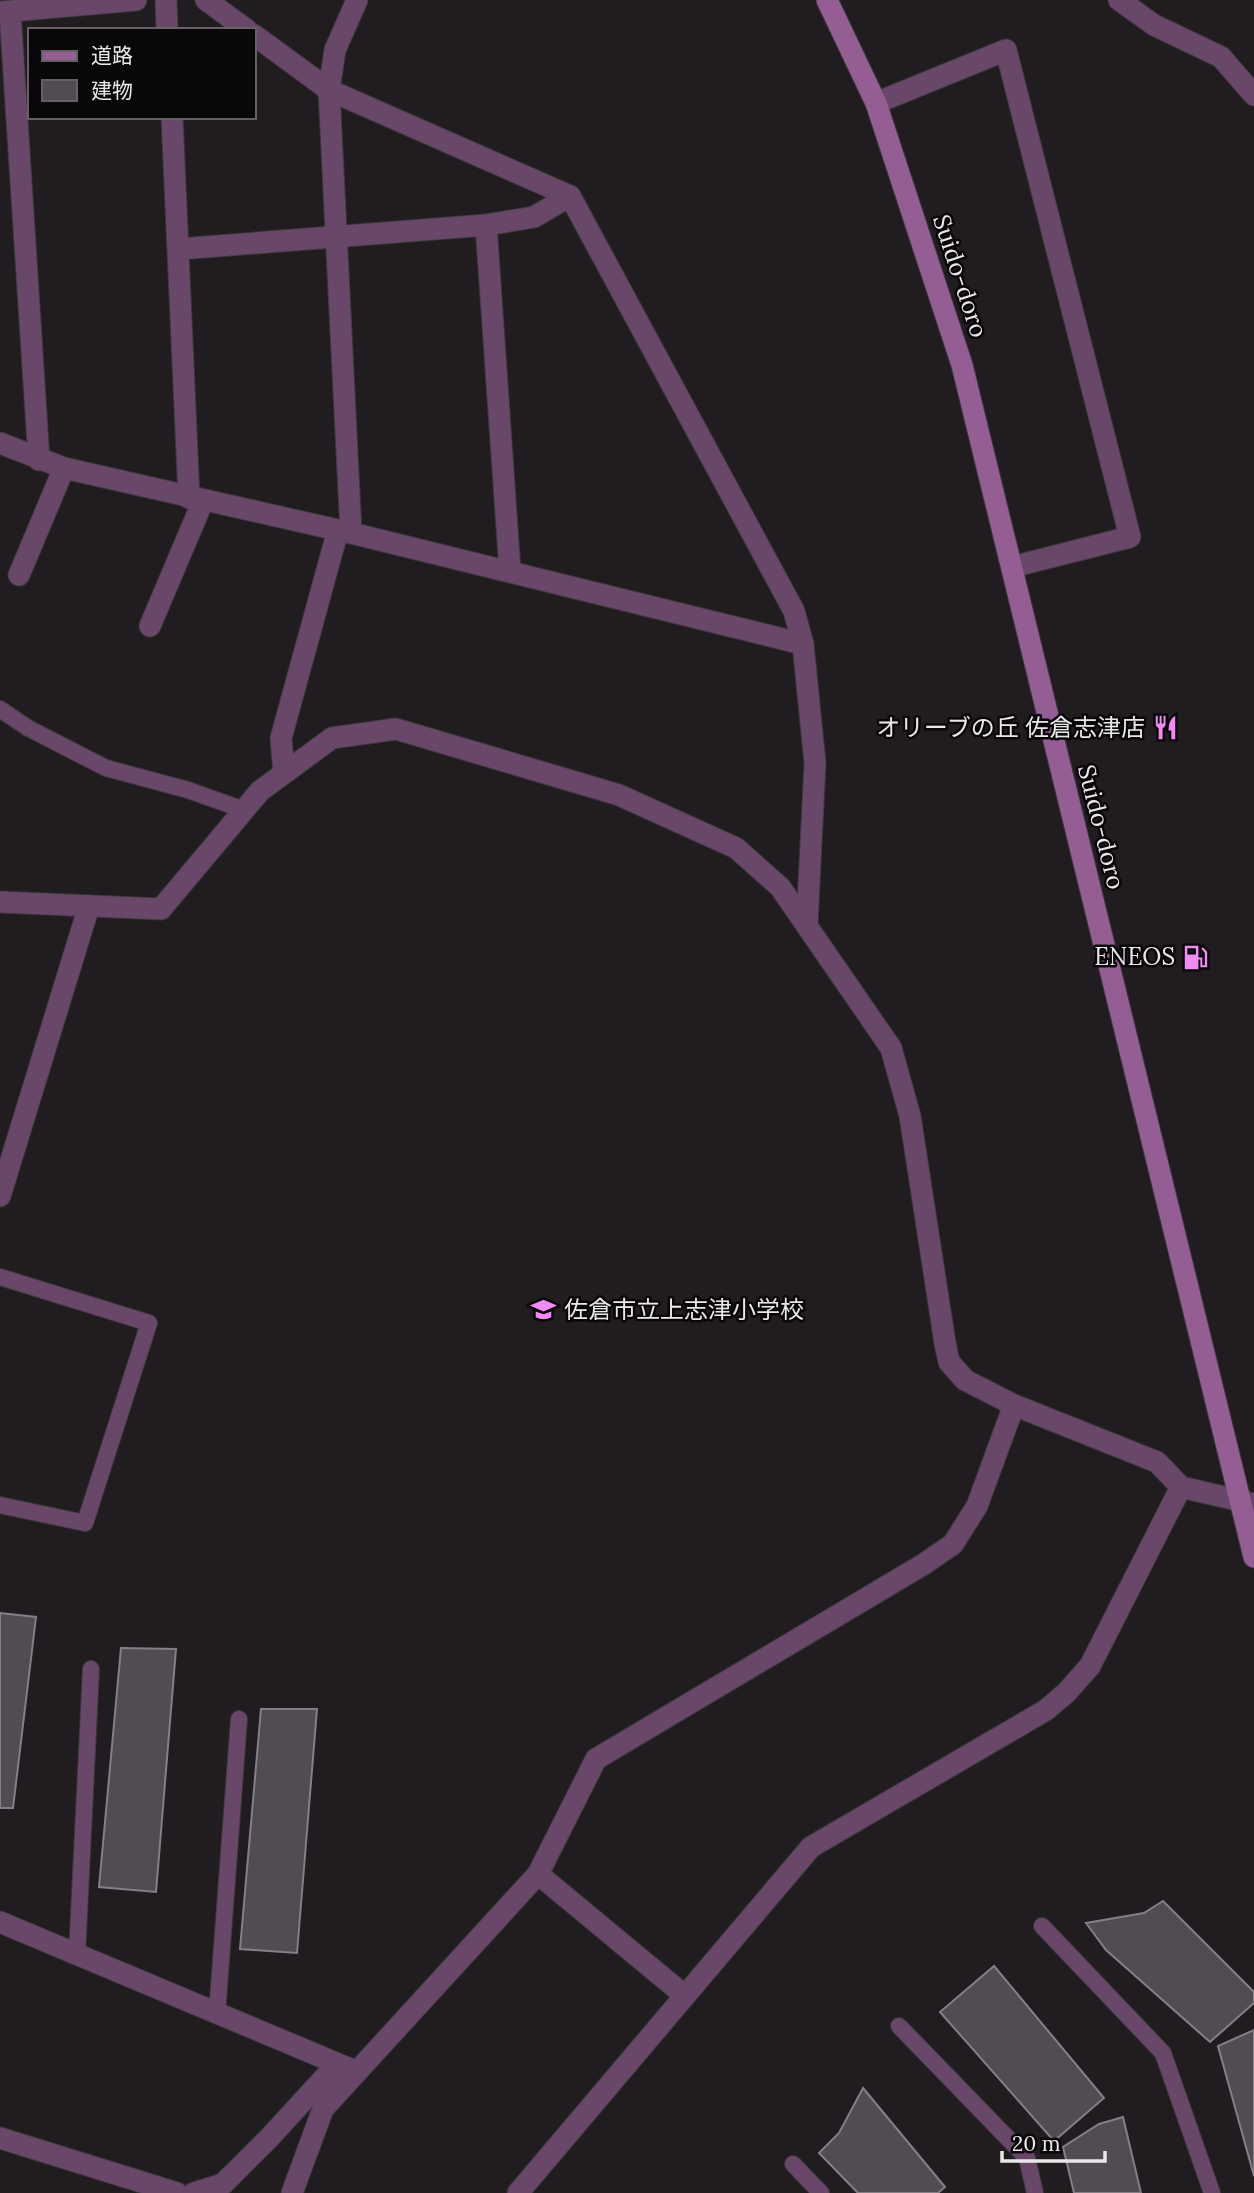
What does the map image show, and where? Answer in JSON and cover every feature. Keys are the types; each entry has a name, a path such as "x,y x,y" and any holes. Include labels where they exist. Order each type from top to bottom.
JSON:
{"street":[{"path":"39,460 5,12 136,0"},
{"path":"166,0 167,28"},
{"path":"206,0 244,28"},
{"path":"284,773 281,738 345,531 329,90 335,50 357,0"},
{"name":"Suido-doro","path":"827,0 876,103 962,365 1247,1502 1254,1557"},
{"path":"1119,0 1154,25 1221,57 1254,95"},
{"path":"256,36 329,90 570,196 794,611 803,644 815,763 807,925"},
{"path":"876,103 1006,50 1130,537 1012,567"},
{"path":"150,626 196,499 172,119"},
{"path":"179,249 486,225 534,217 570,196"},
{"path":"486,225 510,571"},
{"path":"0,443 64,468 345,531 803,644"},
{"path":"19,575 64,468"},
{"path":"0,902 161,909 260,791 332,738 396,729 619,795 695,828 736,848 780,887 891,1048 910,1116 949,1362 965,1380 1014,1405 1157,1462 1181,1487 1247,1502"},
{"path":"0,1196 89,905"},
{"path":"194,2193 223,2184 346,2067 538,1874 596,1759 924,1564 953,1544 978,1506 1014,1405"},
{"path":"519,2193 811,1847 1046,1710 1066,1693 1090,1666 1181,1487"},
{"path":"538,1874 684,1995"},
{"path":"0,1922 346,2067"},
{"path":"292,2193 323,2109 346,2067"},
{"path":"0,2138 143,2188 177,2193"}],"lane":[{"path":"0,709 28,728 106,768 188,790 244,810"},
{"path":"0,1277 149,1323 85,1523 0,1505"},
{"path":"78,1955 91,1669"},
{"path":"218,2014 239,1719"},
{"path":"1042,1926 1163,2053 1212,2193"},
{"path":"899,2026 1027,2158 1035,2193"},
{"path":"793,2164 821,2193"}],"building":[{"path":"0,1613 36,1617 13,1808 0,1808"},
{"path":"121,1648 176,1649 156,1892 99,1887"},
{"path":"261,1709 317,1709 297,1953 240,1949"},
{"path":"1163,1901 1254,1992 1254,2003 1210,2042 1106,1950 1086,1923 1144,1913"},
{"path":"994,1966 1104,2098 1054,2141 940,2012"},
{"path":"1254,2030 1254,2176 1218,2046"},
{"path":"863,2088 945,2187 938,2193 858,2193 819,2153 839,2133"},
{"path":"1123,2117 1141,2193 1074,2193 1063,2147 1099,2124"}],"place":[{"name":"オリーブの丘 佐倉志津店","path":"1165,728"},
{"name":"ENEOS","path":"1195,957"},
{"name":"佐倉市立上志津小学校","path":"544,1310"}]}
